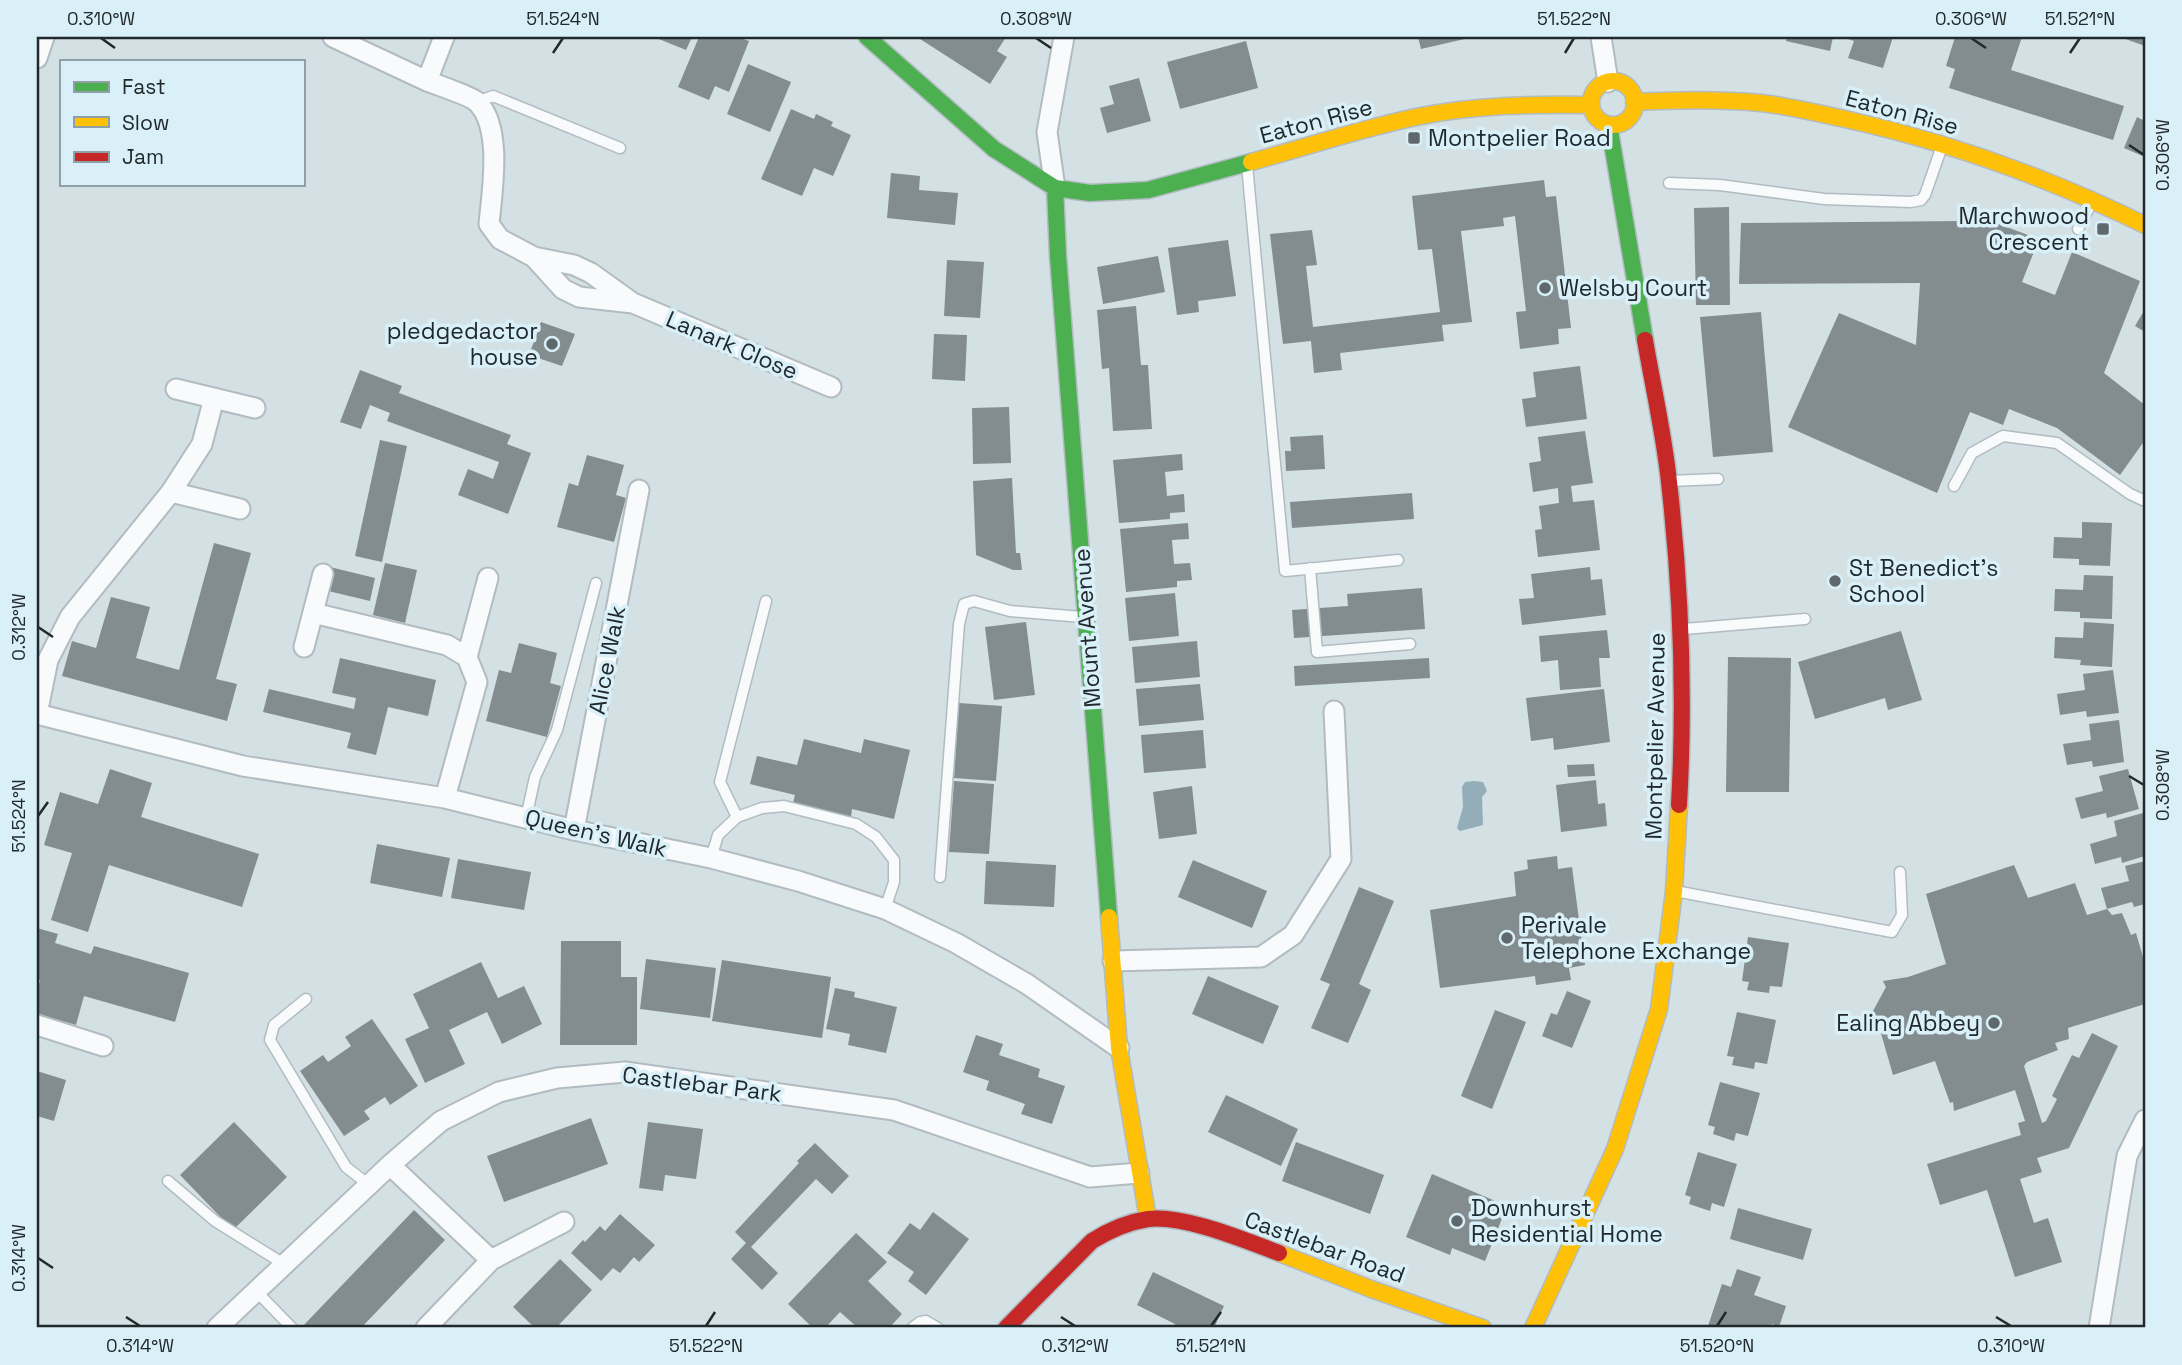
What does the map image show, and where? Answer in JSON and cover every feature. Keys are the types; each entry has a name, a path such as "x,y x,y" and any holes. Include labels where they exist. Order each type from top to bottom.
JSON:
{"street":[{"path":"37,58 44,37"},
{"path":"333,37 477,102"},
{"path":"427,81 444,37"},
{"path":"867,37 994,149 1055,188"},
{"name":"Mount Avenue","path":"1063,37 1047,132 1055,188 1058,257 1119,1048 1148,1219"},
{"path":"1601,37 1608,82"},
{"path":"1608,82 1620,83 1628,88 1634,102 1634,109 1626,120 1609,125 1595,116 1591,105 1592,97 1598,88 1608,82"},
{"name":"Eaton Rise","path":"1634,102 1696,99 1764,103 1854,121 1943,145 2094,199 2145,225"},
{"name":"Lanark Close","path":"477,102 491,127 494,166 489,224 500,239 534,257 574,265 591,273 633,303 831,387"},
{"name":"Eaton Rise","path":"1055,188 1090,193 1148,190 1416,117 1466,108 1545,104 1591,105"},
{"name":"Montpelier Avenue","path":"1533,1328 1615,1149 1659,1009 1674,891 1682,755 1680,629 1670,481 1609,125"},
{"name":"Lanark Close","path":"534,257 563,289 579,297 633,303"},
{"path":"176,389 255,408"},
{"path":"37,714 48,660 70,617 171,492 202,444 214,398"},
{"name":"Alice Walk","path":"575,830 639,490"},
{"path":"171,492 240,509"},
{"path":"304,647 323,574"},
{"path":"444,798 477,682 467,657 488,578"},
{"path":"313,613 447,645 467,657"},
{"path":"1113,961 1261,957 1293,935 1340,859 1334,711"},
{"name":"Queen's Walk","path":"37,714 243,766 444,798 575,830 711,858 798,881 885,909 956,943 1027,984 1119,1048"},
{"path":"37,1025 103,1046"},
{"name":"Castlebar Park","path":"217,1328 390,1165 441,1121 499,1092 558,1077 625,1072 894,1110 1090,1177 1139,1173"},
{"path":"2099,1328 2127,1156 2145,1120"},
{"path":"390,1165 491,1260"},
{"path":"1006,1328 1092,1241 1108,1231 1148,1219"},
{"name":"Castlebar Road","path":"1148,1219 1186,1222 1247,1241 1371,1289 1483,1328"},
{"path":"426,1328 491,1260 564,1222"}],"lane":[{"path":"477,102 493,96 620,148"},
{"path":"1669,183 1720,185 1807,197 1911,202 1921,200 1925,195 1943,145"},
{"path":"1247,163 1285,571 1398,560"},
{"path":"2078,229 2094,199"},
{"path":"1954,486 1972,453 2003,436 2057,443 2130,494 2145,501"},
{"path":"1670,481 1718,479"},
{"path":"1310,568 1317,652 1410,644"},
{"path":"526,818 536,777 557,730 596,583"},
{"path":"737,817 720,782 766,601"},
{"path":"940,877 959,624 964,604 974,601 1010,611 1086,617"},
{"path":"1680,629 1805,619"},
{"path":"711,858 718,835 737,817 762,808 784,806 856,824 876,837 894,860 894,882 885,909"},
{"path":"1674,891 1892,932 1902,915 1900,872"},
{"path":"306,999 274,1025 270,1040 346,1167 369,1185"},
{"path":"168,1181 215,1221 284,1264"},
{"path":"256,1291 292,1328"},
{"path":"912,1328 926,1321 938,1328"}],"water":[{"path":"1465,782 1483,782 1487,791 1482,797 1483,825 1460,831 1457,828 1463,807 1462,787"}],"building":[{"path":"654,37 692,37 686,50"},
{"path":"699,37 738,37 749,41 729,92 715,86 709,100 678,87"},
{"path":"917,37 1006,37 997,51 1007,57 990,84"},
{"path":"1418,37 1469,37 1469,38 1421,49"},
{"path":"1787,37 1833,37 1830,51 1786,41"},
{"path":"1842,37 1893,37 1883,68 1848,58 1854,41"},
{"path":"1955,37 2022,37 2011,70 2124,106 2113,140 1949,88 1955,69 1946,66"},
{"path":"2120,37 2145,37 2145,46"},
{"path":"1246,41 1258,88 1180,109 1167,62"},
{"path":"748,64 791,82 770,132 727,114"},
{"path":"1139,78 1151,121 1107,133 1100,108 1114,104 1109,86"},
{"path":"791,109 814,119 816,114 833,122 831,126 851,135 833,176 814,168 802,196 761,179"},
{"path":"2137,117 2145,121 2145,157 2124,148"},
{"path":"891,173 920,176 919,190 958,193 955,225 887,218"},
{"name":"Welsby Court","path":"1544,180 1546,197 1556,196 1571,328 1558,329 1559,344 1520,349 1516,312 1526,311 1515,216 1503,218 1504,226 1461,231 1472,322 1442,325 1444,341 1340,353 1342,370 1314,373 1311,341 1283,344 1270,234 1312,230 1317,265 1306,266 1313,327 1440,312 1432,249 1418,250 1412,196"},
{"path":"1729,207 1730,305 1696,305 1694,208"},
{"path":"1741,223 1996,223 2039,239 2022,282 2055,295 2072,252 2140,281 2104,373 2145,405 2145,440 2120,475 2057,428 2009,409 2003,425 1970,412 1937,493 1788,427 1839,313 1916,345 1920,283 1739,284"},
{"path":"1228,240 1236,296 1198,301 1199,312 1177,315 1168,248"},
{"path":"1158,256 1165,292 1103,304 1097,267"},
{"path":"947,260 984,262 980,318 944,316"},
{"path":"1136,306 1141,365 1148,365 1152,429 1113,431 1109,368 1102,369 1097,310"},
{"path":"2145,309 2145,332 2135,326"},
{"path":"1761,312 1773,452 1713,457 1700,317"},
{"name":"pledgedactor house","path":"541,322 575,334 562,366 529,355"},
{"path":"934,334 967,335 965,381 932,379"},
{"path":"1580,366 1587,419 1526,427 1522,399 1536,397 1533,372"},
{"path":"360,370 402,386 399,393 511,435 507,444 531,453 508,514 458,495 468,469 493,479 499,462 387,421 390,413 370,405 361,429 340,422"},
{"path":"1009,407 1011,463 973,464 972,408"},
{"path":"1585,431 1593,483 1571,486 1573,502 1594,500 1600,550 1538,557 1535,530 1542,529 1539,506 1559,503 1558,488 1533,492 1529,463 1541,461 1538,437"},
{"path":"1323,435 1325,469 1286,471 1285,451 1291,451 1290,437"},
{"path":"380,440 407,446 382,562 355,556"},
{"path":"1182,454 1183,470 1165,472 1167,496 1184,494 1185,512 1170,513 1170,519 1119,523 1113,460"},
{"path":"587,455 624,465 616,495 626,498 614,542 557,527 569,483 578,486"},
{"path":"1012,478 1016,553 1020,553 1022,570 1013,570 976,555 973,481"},
{"path":"1412,493 1414,519 1292,528 1290,502"},
{"path":"2082,522 2112,523 2110,566 2079,565 2079,559 2053,558 2054,537 2082,538"},
{"path":"1188,523 1189,539 1172,540 1174,564 1190,563 1192,580 1177,581 1177,587 1126,592 1120,529"},
{"path":"214,543 251,553 216,679 237,684 227,721 62,676 72,641 96,648 111,597 150,607 136,658 179,670"},
{"path":"385,563 417,570 405,623 373,615"},
{"path":"330,567 375,578 370,601 324,590"},
{"path":"1590,567 1591,580 1602,579 1606,615 1522,625 1519,599 1534,598 1531,574"},
{"path":"2084,575 2113,576 2112,619 2080,618 2080,612 2054,611 2055,589 2083,590"},
{"path":"1422,588 1425,629 1294,638 1292,610 1348,606 1347,594"},
{"path":"1175,593 1179,636 1129,641 1125,598"},
{"path":"1026,622 1035,695 994,700 985,627"},
{"path":"2084,622 2114,624 2112,667 2080,665 2081,660 2054,658 2055,637 2083,638"},
{"path":"1607,630 1610,658 1599,658 1601,687 1560,690 1558,660 1541,662 1539,636"},
{"path":"1901,631 1922,700 1888,710 1885,698 1815,719 1798,662"},
{"path":"1197,641 1200,677 1135,683 1132,647"},
{"path":"519,643 557,653 550,683 561,686 547,737 486,721 499,670 511,673"},
{"path":"1728,657 1791,658 1789,792 1726,792"},
{"path":"340,658 436,680 428,716 388,707 376,755 347,748 351,733 263,712 269,689 354,709 356,698 332,693"},
{"path":"1429,658 1430,678 1295,686 1294,666"},
{"path":"2113,670 2119,713 2087,717 2086,711 2060,715 2057,694 2085,690 2083,674"},
{"path":"1200,684 1204,720 1139,726 1136,689"},
{"path":"1604,689 1610,742 1554,750 1553,738 1531,741 1526,698"},
{"path":"959,703 1002,706 996,781 954,778"},
{"path":"2119,720 2124,762 2093,767 2092,761 2067,765 2063,744 2091,740 2089,724"},
{"path":"1203,730 1206,768 1144,773 1141,735"},
{"path":"804,739 861,753 864,739 910,750 894,819 852,809 851,817 793,803 795,795 750,784 757,756 797,765"},
{"path":"1594,764 1595,776 1568,777 1567,765"},
{"path":"110,769 152,783 141,817 259,854 242,907 109,865 88,932 51,920 72,853 44,845 60,792 98,804"},
{"path":"2128,769 2139,809 2107,818 2106,813 2081,819 2075,798 2103,791 2099,776"},
{"path":"1596,780 1598,804 1605,803 1607,826 1561,832 1556,785"},
{"path":"954,781 994,784 989,854 949,852"},
{"path":"1192,786 1197,834 1159,839 1153,792"},
{"path":"2143,813 2145,856 2122,863 2121,857 2095,864 2090,844 2117,836 2114,821"},
{"path":"377,844 450,858 442,897 370,883"},
{"name":"Perivale Telephone Exchange","path":"1557,856 1558,869 1572,867 1585,965 1569,968 1571,980 1536,985 1535,976 1440,988 1430,910 1516,896 1514,872 1528,869 1527,860"},
{"path":"458,859 531,872 524,910 451,898"},
{"path":"1193,860 1267,891 1252,928 1178,897"},
{"path":"986,861 1056,865 1054,907 984,904"},
{"path":"2145,861 2145,904 2134,907 2132,902 2107,909 2101,888 2129,881 2125,866"},
{"path":"2014,865 2028,898 2075,883 2087,915 2107,909 2112,915 2122,913 2131,935 2136,933 2145,964 2145,1004 2068,1028 2069,1039 2055,1043 2058,1050 2027,1062 2024,1066 2042,1123 2046,1121 2057,1099 2052,1096 2072,1055 2079,1058 2092,1033 2118,1046 2069,1148 2037,1158 2042,1172 2020,1179 2034,1223 2048,1218 2062,1262 2015,1277 1987,1190 1940,1205 1927,1164 2021,1135 2018,1123 2025,1121 2015,1090 1954,1111 1953,1102 1950,1103 1935,1061 1893,1075 1880,1030 1873,1032 1867,1012 1873,1011 1886,987 1883,981 1908,977 1946,964 1926,894"},
{"path":"1359,887 1394,901 1359,984 1371,990 1348,1043 1311,1028 1330,984 1320,980"},
{"path":"37,928 58,934 55,943 91,954 94,946 189,973 175,1022 84,996 76,1025 37,1014 40,980 37,980"},
{"path":"1748,937 1789,943 1782,987 1770,986 1769,993 1747,990 1749,982 1742,981"},
{"path":"561,941 621,941 621,977 637,977 637,1045 560,1045"},
{"path":"646,959 716,968 710,1018 640,1009"},
{"path":"722,960 831,977 822,1038 712,1021"},
{"path":"481,962 498,998 524,986 542,1024 502,1044 487,1012 449,1030 465,1064 425,1083 405,1039 429,1028 413,994"},
{"path":"1208,976 1279,1006 1263,1044 1192,1014"},
{"path":"835,988 855,992 854,997 897,1007 886,1053 848,1045 850,1034 826,1029"},
{"path":"1567,991 1591,1001 1572,1048 1542,1036 1551,1013 1557,1015"},
{"path":"1495,1010 1526,1022 1492,1109 1461,1096"},
{"path":"1737,1012 1776,1020 1767,1064 1755,1062 1754,1069 1732,1065 1734,1057 1727,1056"},
{"path":"372,1019 418,1086 390,1105 385,1097 364,1111 370,1119 344,1136 300,1071 323,1055 328,1062 351,1046 345,1037"},
{"path":"976,1035 1003,1044 999,1055 1040,1069 1038,1077 1065,1086 1052,1124 1021,1114 1025,1104 986,1090 989,1081 963,1072"},
{"path":"37,1071 66,1080 54,1121 37,1116"},
{"path":"1720,1082 1760,1093 1748,1136 1736,1133 1734,1141 1713,1134 1715,1127 1708,1125"},
{"path":"1226,1095 1298,1129 1281,1166 1208,1132"},
{"path":"591,1118 608,1164 504,1202 487,1156"},
{"path":"234,1122 287,1177 233,1230 180,1175"},
{"path":"648,1122 703,1129 696,1179 665,1175 663,1191 639,1188"},
{"path":"1296,1142 1384,1175 1370,1214 1282,1181"},
{"path":"815,1143 849,1176 832,1194 816,1179 751,1247 778,1273 762,1290 731,1259 746,1243 735,1232"},
{"path":"1698,1152 1737,1164 1724,1207 1712,1203 1710,1211 1689,1204 1691,1197 1685,1195"},
{"name":"Downhurst Residential Home","path":"1432,1174 1507,1206 1485,1261 1452,1248 1450,1255 1406,1237"},
{"path":"1738,1208 1812,1229 1803,1260 1730,1239"},
{"path":"414,1210 445,1240 361,1328 301,1328"},
{"path":"933,1212 969,1239 926,1295 908,1281 914,1272 887,1253 910,1223 920,1230"},
{"path":"620,1214 655,1245 639,1262 634,1257 620,1273 613,1268 601,1281 571,1253 600,1226 605,1231"},
{"path":"856,1233 887,1262 868,1281 902,1314 889,1328 858,1328 840,1312 825,1328 813,1328 788,1304"},
{"path":"560,1259 592,1290 556,1328 535,1328 513,1307"},
{"path":"1737,1269 1761,1277 1754,1295 1786,1306 1779,1327 1772,1324 1770,1328 1708,1326 1722,1284 1731,1287"},
{"path":"1153,1272 1224,1306 1214,1328 1173,1328 1175,1324 1137,1305"}],"traffic: fast":[{"path":"867,37 994,149 1055,188 1090,193 1148,190 1251,162"},
{"path":"1609,125 1645,340"},
{"path":"1055,188 1109,917"}],"traffic: slow":[{"path":"1613,81 1628,88 1635,103 1628,118 1613,125 1598,118 1591,103 1598,88 1613,81"},
{"path":"1634,102 1698,100 1761,103 1884,128 1998,163 2145,225"},
{"path":"1251,162 1374,127 1438,113 1503,106 1591,105"},
{"path":"1533,1328 1615,1149 1659,1009 1674,891 1679,805"},
{"path":"1109,917 1119,1048 1148,1219"},
{"path":"1279,1253 1483,1328"}],"traffic: jam":[{"path":"1645,340 1667,464 1676,562 1682,684 1679,805"},
{"path":"1006,1328 1092,1241 1133,1222 1148,1219 1179,1221 1279,1253"}],"place":[{"name":"Montpelier Road","path":"1414,138"},
{"name":"Marchwood Crescent","path":"2103,229"},
{"name":"Welsby Court","path":"1545,288"},
{"name":"pledgedactor house","path":"552,344"},
{"name":"St Benedict's School","path":"1835,581"},
{"name":"Perivale Telephone Exchange","path":"1507,938"},
{"name":"Ealing Abbey","path":"1994,1023"},
{"name":"Downhurst Residential Home","path":"1457,1221"}]}
